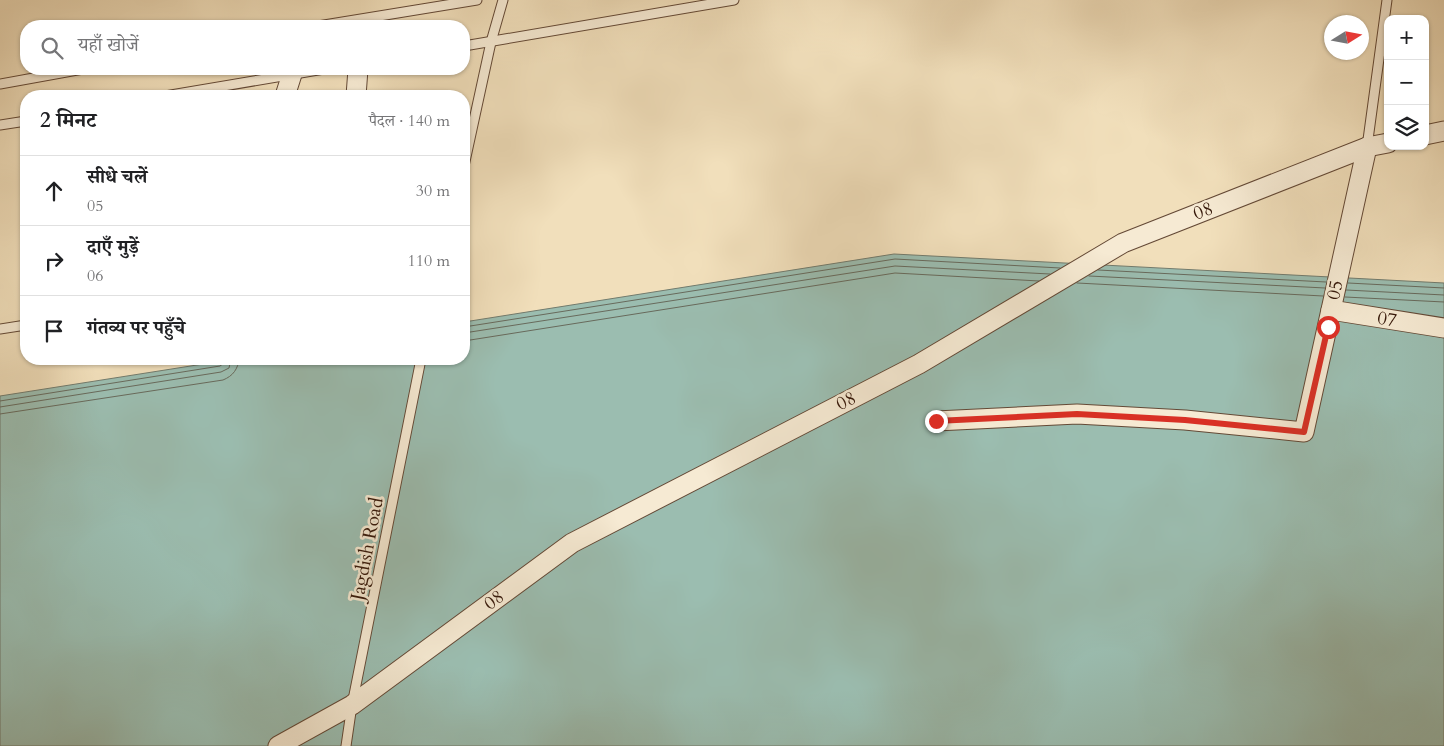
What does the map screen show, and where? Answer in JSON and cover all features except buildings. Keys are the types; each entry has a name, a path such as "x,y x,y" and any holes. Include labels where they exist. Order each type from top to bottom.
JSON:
{"street":[{"path":"287,90 292,75"},
{"path":"356,90 358,75"},
{"path":"1429,134 1444,131"},
{"name":"08","path":"278,746 352,705 572,543 919,364 1123,243 1367,147 1384,144"},
{"name":"05","path":"936,421 1077,414 1185,420 1304,432 1367,147"},
{"name":"07","path":"1331,310 1444,328"}],"lane":[{"path":"355,20 477,0"},
{"path":"470,138 491,42 503,0"},
{"path":"470,45 734,0"},
{"path":"1367,147 1387,0"},
{"path":"0,84 50,75"},
{"path":"200,90 286,75"},
{"path":"0,125 20,121"},
{"path":"0,329 20,326"},
{"name":"Jagdish Road","path":"346,746 352,705 420,365"}],"water":[{"path":"894,254 1444,283 1444,746 0,746 0,396 197,365 470,365 470,321"}],"route":[{"path":"936,421 1077,414 1185,420 1304,432 1328,327"}]}
